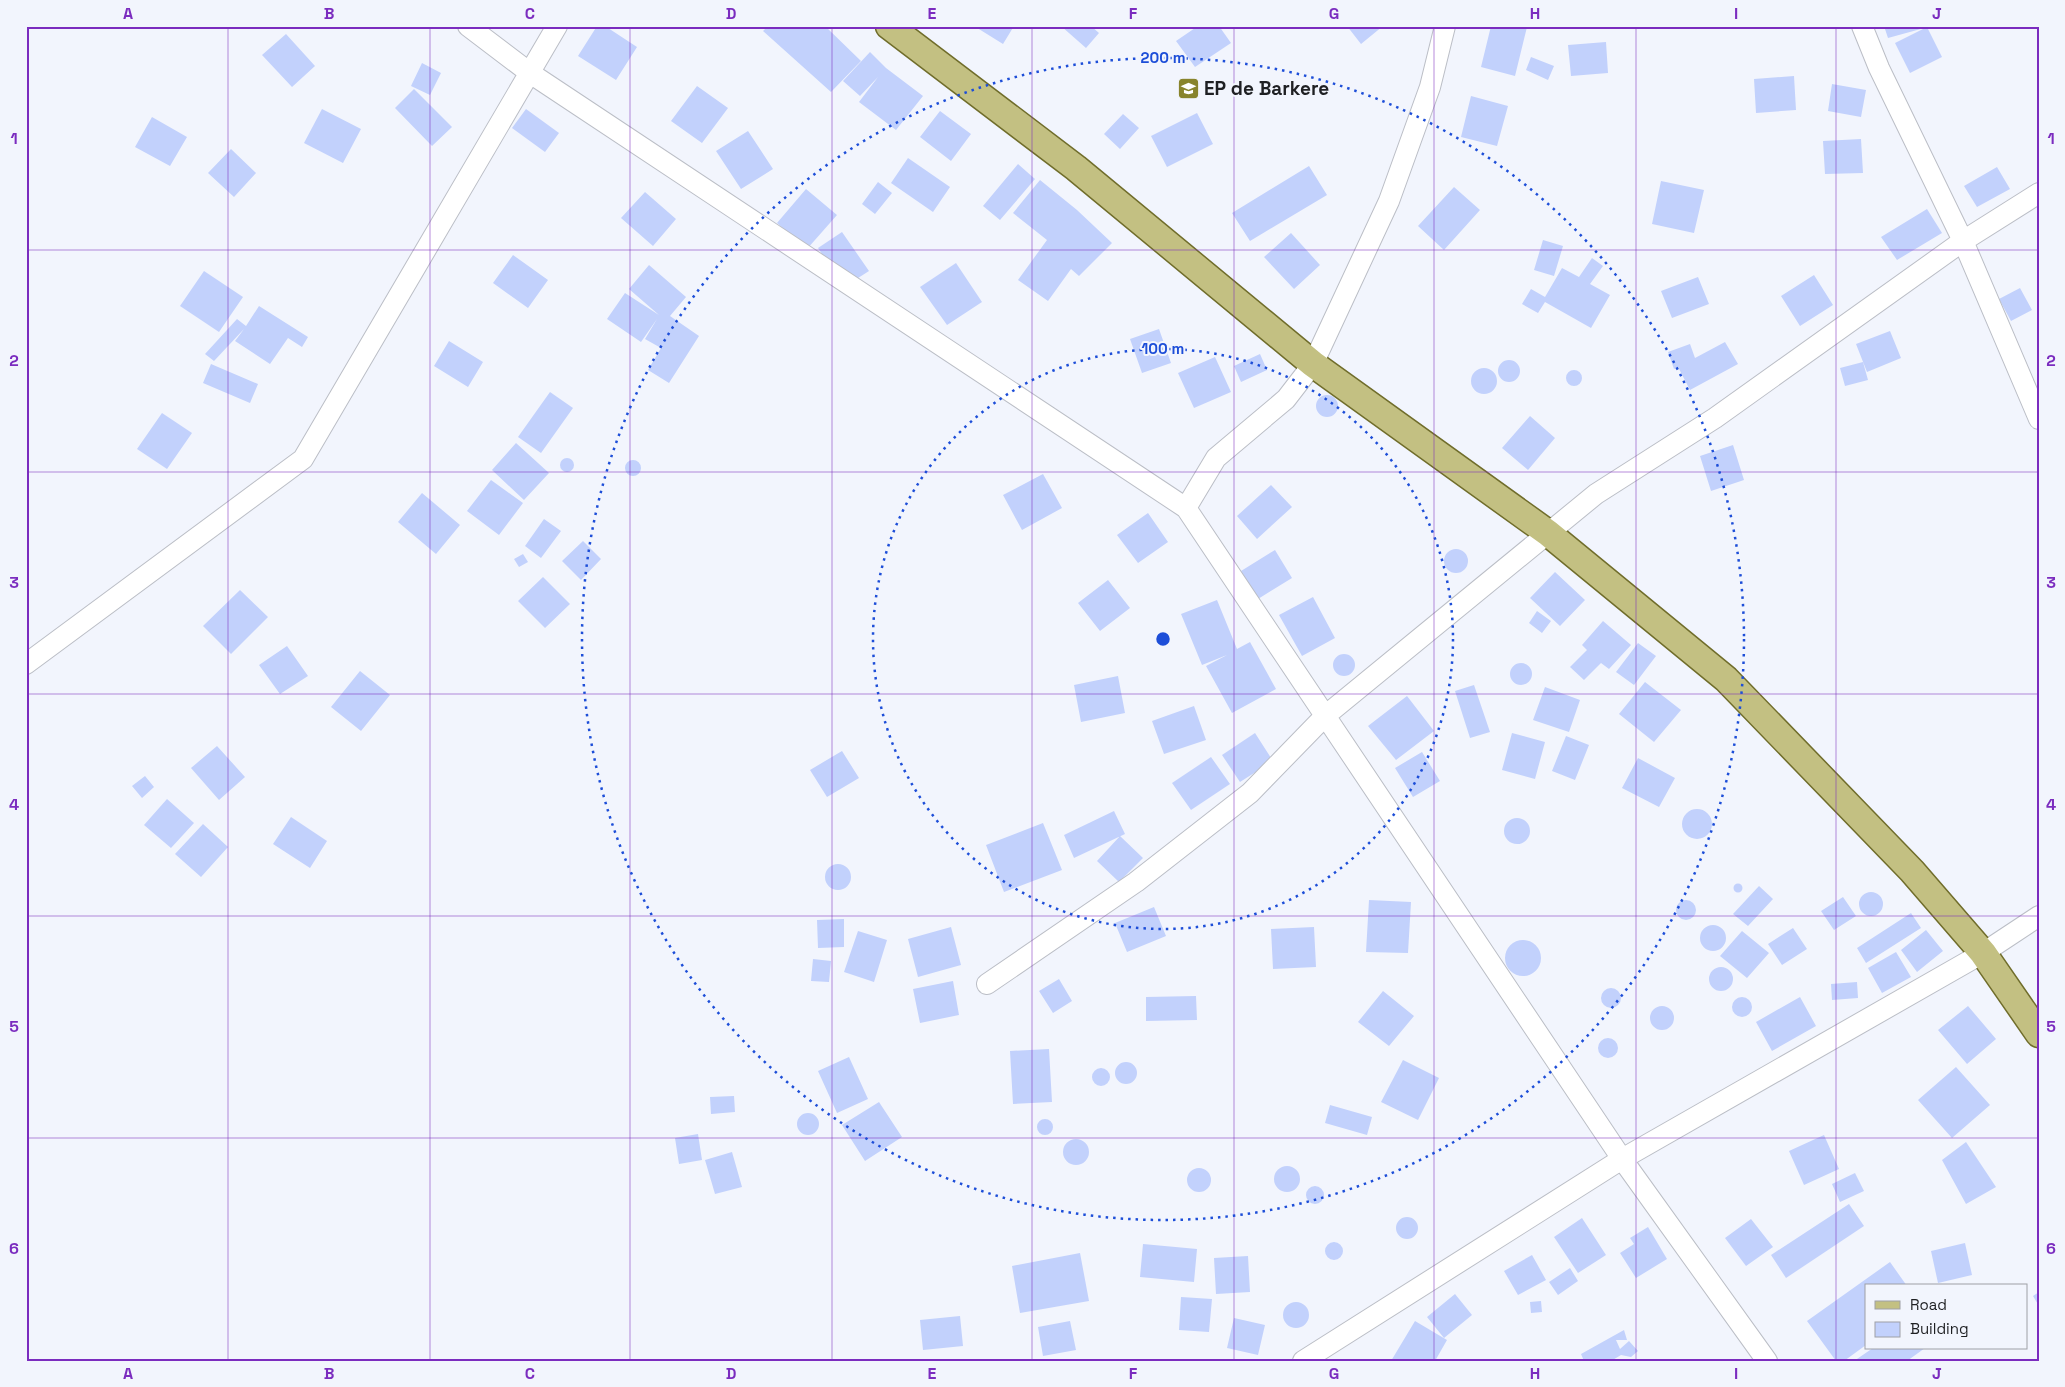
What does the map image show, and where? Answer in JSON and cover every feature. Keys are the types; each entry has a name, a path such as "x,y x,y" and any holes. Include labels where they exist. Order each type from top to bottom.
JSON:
{"main road":[{"path":"889,26 1076,168 1314,364 1548,534 1726,679 1912,871 1983,953 2039,1034"}],"street":[{"path":"468,26 530,73 1186,508 1622,1159 1767,1361"},
{"path":"26,664 303,459 557,26"},
{"path":"1186,508 1216,458 1286,399 1314,364 1389,201 1430,86 1445,26"},
{"path":"1862,26 1963,241 2039,419"},
{"path":"987,984 1136,882 1250,793 1325,716 1596,494 1715,418 1963,241 2039,193"},
{"path":"1303,1361 1622,1159 1983,953 2039,916"}],"building":[{"path":"597,26 605,26 637,47 616,80 578,56"},
{"path":"768,26 825,26 861,61 831,92 763,31"},
{"path":"974,26 1014,26 1003,44"},
{"path":"1061,26 1091,26 1099,33 1086,48"},
{"path":"1198,26 1219,26 1231,43 1195,67 1176,41"},
{"path":"1347,26 1383,26 1361,44"},
{"path":"1491,26 1527,27 1515,76 1481,67"},
{"path":"1884,26 1928,26 1928,27 1888,38"},
{"path":"1927,27 1942,57 1910,73 1895,43"},
{"path":"286,34 315,66 292,87 262,55"},
{"path":"1606,42 1608,73 1571,76 1568,45"},
{"path":"870,52 886,68 923,96 896,130 859,102 878,77 860,96 843,81"},
{"path":"1531,57 1554,66 1548,80 1526,70"},
{"path":"422,63 441,73 430,95 411,86"},
{"path":"1794,76 1796,110 1756,113 1754,79"},
{"path":"1832,84 1866,90 1861,117 1828,111"},
{"path":"697,86 728,108 702,143 671,121"},
{"path":"414,89 452,127 432,146 395,108"},
{"path":"1471,96 1508,106 1497,146 1461,137"},
{"path":"322,109 361,129 343,163 304,143"},
{"path":"526,109 559,133 545,152 512,128"},
{"path":"940,111 971,134 951,161 920,137"},
{"path":"1197,113 1213,144 1167,167 1151,136"},
{"path":"1123,114 1139,128 1120,149 1104,134"},
{"path":"152,117 187,137 170,166 135,147"},
{"path":"748,131 773,169 741,189 716,151"},
{"path":"1861,139 1863,173 1825,174 1823,141"},
{"path":"231,149 256,173 234,197 208,173"},
{"path":"908,158 950,187 933,212 891,183"},
{"path":"1018,164 1035,179 1000,220 983,206"},
{"path":"1309,166 1327,195 1250,241 1232,213"},
{"path":"1997,167 2010,189 1977,207 1964,186"},
{"path":"1040,180 1077,210 1112,243 1079,276 1071,269 1048,301 1018,280 1047,240 1013,213"},
{"path":"1661,181 1704,190 1694,233 1652,224"},
{"path":"878,182 892,193 875,214 862,204"},
{"path":"1454,187 1480,210 1444,250 1418,226"},
{"path":"806,189 837,215 807,249 777,223"},
{"path":"645,192 676,219 653,246 621,218"},
{"path":"1927,209 1942,233 1897,260 1881,237"},
{"path":"842,232 869,271 844,287 818,248"},
{"path":"1291,233 1320,265 1294,289 1264,257"},
{"path":"1543,240 1563,246 1554,276 1534,270"},
{"path":"513,255 548,280 528,308 493,283"},
{"path":"1592,258 1603,266 1590,284 1610,295 1591,328 1545,302 1538,313 1522,304 1531,289 1545,297 1562,268 1579,277"},
{"path":"956,263 982,302 947,325 920,287"},
{"path":"649,265 686,297 670,316 699,336 669,383 648,370 661,348 645,339 657,319 641,342 607,319 625,293 659,315 629,289"},
{"path":"204,271 243,297 219,332 180,306"},
{"path":"1814,275 1833,305 1800,326 1781,296"},
{"path":"1698,277 1709,304 1672,318 1661,291"},
{"path":"2020,288 2032,310 2011,321 1999,299"},
{"path":"259,306 308,337 302,347 288,338 270,364 235,341 244,329 214,361 205,354 237,319 246,326"},
{"path":"1159,329 1171,363 1142,373 1130,339"},
{"path":"1890,331 1901,358 1867,372 1856,344"},
{"path":"449,341 483,362 468,387 434,366"},
{"path":"1725,342 1738,364 1690,390 1678,367 1674,369 1668,352 1690,344 1695,358"},
{"path":"1260,354 1267,370 1241,382 1234,366"},
{"path":"1215,357 1231,392 1194,408 1178,373"},
{"path":"1505,360 1513,360 1520,367 1520,375 1513,382 1505,382 1498,375 1498,367"},
{"path":"1863,362 1868,380 1845,386 1840,368"},
{"path":"211,364 258,384 250,403 203,383"},
{"path":"1484,368 1493,372 1497,381 1493,390 1484,394 1475,390 1471,381 1475,372"},
{"path":"1574,370 1580,372 1582,378 1580,384 1574,386 1568,384 1566,378 1568,372"},
{"path":"550,392 573,408 541,453 518,437"},
{"path":"1327,395 1337,402 1338,406 1331,416 1327,417 1317,410 1316,406 1323,396"},
{"path":"162,413 192,433 167,469 137,449"},
{"path":"1530,416 1555,438 1528,470 1502,448"},
{"path":"516,443 549,473 524,500 492,470"},
{"path":"1733,445 1744,480 1711,491 1700,456"},
{"path":"564,458 570,458 574,465 570,472 564,472 560,468 560,462"},
{"path":"633,460 639,462 641,468 639,474 633,476 627,474 625,468 627,462"},
{"path":"1043,474 1062,508 1022,530 1003,495"},
{"path":"491,480 523,503 499,535 467,511"},
{"path":"1271,485 1292,507 1257,539 1237,516"},
{"path":"422,493 460,525 436,554 398,522"},
{"path":"1148,513 1168,542 1138,563 1117,535"},
{"path":"544,519 561,531 541,558 525,546"},
{"path":"583,541 601,559 581,580 562,561"},
{"path":"1456,549 1464,553 1468,561 1464,569 1456,573 1448,569 1444,561 1448,553"},
{"path":"1275,550 1292,578 1258,599 1241,571"},
{"path":"523,554 528,562 519,567 514,559"},
{"path":"1555,572 1585,600 1560,626 1530,598"},
{"path":"543,577 570,604 545,628 518,601"},
{"path":"1108,580 1130,608 1100,631 1078,603"},
{"path":"240,590 268,617 231,654 203,626"},
{"path":"1313,597 1335,638 1302,656 1279,615"},
{"path":"1217,600 1237,649 1250,642 1276,689 1232,713 1206,666 1227,655 1202,665 1181,614"},
{"path":"1537,611 1551,621 1542,633 1529,623"},
{"path":"1603,621 1631,645 1609,669 1601,663 1584,680 1570,667 1587,650 1582,645"},
{"path":"1638,643 1656,656 1634,685 1616,672"},
{"path":"287,646 308,676 280,694 259,665"},
{"path":"1344,654 1352,657 1355,665 1352,673 1344,676 1336,673 1333,665 1336,657"},
{"path":"1521,663 1529,666 1532,674 1529,682 1521,685 1513,682 1510,674 1513,666"},
{"path":"360,671 390,695 361,731 331,707"},
{"path":"1118,676 1125,713 1081,722 1074,685"},
{"path":"1645,682 1681,710 1654,742 1619,714"},
{"path":"1474,685 1490,732 1470,738 1455,691"},
{"path":"1545,687 1580,700 1569,732 1533,720"},
{"path":"1407,696 1434,731 1396,760 1368,726"},
{"path":"1194,706 1206,740 1164,754 1152,721"},
{"path":"1255,733 1273,761 1240,782 1222,755"},
{"path":"1512,733 1545,742 1535,779 1502,770"},
{"path":"1566,736 1589,745 1575,780 1552,771"},
{"path":"217,746 245,777 219,800 191,768"},
{"path":"842,751 859,778 827,797 810,770"},
{"path":"1422,752 1440,781 1413,797 1395,768"},
{"path":"1211,757 1230,784 1191,810 1172,783"},
{"path":"1638,758 1675,778 1659,807 1622,788"},
{"path":"145,776 154,787 142,798 132,786"},
{"path":"167,799 194,823 171,848 144,825"},
{"path":"1697,809 1708,813 1712,824 1708,835 1697,839 1686,835 1682,824 1686,813"},
{"path":"1114,811 1125,834 1074,858 1064,835"},
{"path":"291,817 327,841 310,868 273,844"},
{"path":"1517,818 1526,822 1530,831 1526,840 1517,844 1508,840 1504,831 1508,822"},
{"path":"1043,823 1062,870 1004,892 986,845"},
{"path":"203,824 228,847 201,877 175,854"},
{"path":"1120,836 1143,858 1119,882 1097,861"},
{"path":"838,864 847,868 851,877 847,886 838,890 829,886 825,877 829,868"},
{"path":"1738,883 1743,888 1738,893 1733,888"},
{"path":"1759,886 1773,899 1748,926 1733,914"},
{"path":"1871,892 1879,896 1883,904 1879,912 1871,916 1863,912 1859,904 1863,896"},
{"path":"1843,897 1856,916 1834,930 1821,911"},
{"path":"1369,900 1411,902 1408,953 1366,952"},
{"path":"1682,900 1690,900 1696,906 1696,914 1690,920 1682,920 1676,914 1676,906"},
{"path":"1154,907 1166,936 1127,952 1115,923"},
{"path":"1911,913 1921,928 1866,963 1857,948"},
{"path":"844,919 844,947 818,948 817,920"},
{"path":"1713,925 1722,929 1726,938 1722,947 1713,951 1704,947 1700,938 1704,929"},
{"path":"951,927 961,965 918,977 908,939"},
{"path":"1314,927 1316,967 1273,969 1271,929"},
{"path":"1793,928 1807,949 1782,965 1768,944"},
{"path":"1926,930 1943,951 1917,972 1901,950"},
{"path":"858,931 887,940 874,982 844,972"},
{"path":"1742,931 1769,953 1747,978 1720,956"},
{"path":"1523,940 1536,945 1541,958 1536,971 1523,976 1510,971 1505,958 1510,945"},
{"path":"1896,952 1911,977 1882,993 1868,968"},
{"path":"813,959 831,961 829,982 811,981"},
{"path":"1721,967 1726,968 1732,974 1732,984 1726,990 1721,991 1716,990 1710,984 1709,979 1710,974 1716,968"},
{"path":"1059,979 1072,1001 1053,1013 1039,991"},
{"path":"953,981 959,1015 920,1023 913,989"},
{"path":"1857,982 1858,998 1832,1000 1831,984"},
{"path":"1611,988 1618,991 1621,998 1618,1005 1611,1008 1604,1005 1601,998 1604,991"},
{"path":"1383,991 1414,1016 1389,1046 1358,1022"},
{"path":"1196,996 1197,1020 1146,1021 1146,997"},
{"path":"1742,997 1749,1000 1752,1007 1749,1014 1742,1017 1735,1014 1732,1007 1735,1000"},
{"path":"1800,997 1816,1026 1772,1051 1756,1022"},
{"path":"1662,1006 1670,1010 1674,1018 1670,1026 1662,1030 1654,1026 1650,1018 1654,1010"},
{"path":"1968,1006 1996,1039 1967,1064 1938,1030"},
{"path":"1608,1038 1615,1041 1618,1048 1615,1055 1608,1058 1601,1055 1598,1048 1601,1041"},
{"path":"1049,1049 1052,1102 1013,1104 1010,1051"},
{"path":"849,1057 868,1099 837,1113 818,1071"},
{"path":"1403,1060 1439,1078 1418,1120 1381,1102"},
{"path":"1122,1062 1130,1062 1137,1069 1137,1077 1130,1084 1122,1084 1115,1077 1115,1069"},
{"path":"1956,1067 1990,1105 1952,1138 1918,1100"},
{"path":"1101,1068 1107,1071 1110,1077 1107,1083 1101,1086 1095,1083 1092,1077 1095,1071"},
{"path":"734,1096 735,1112 711,1114 710,1097"},
{"path":"879,1102 902,1137 865,1161 842,1125"},
{"path":"1330,1105 1372,1117 1367,1135 1325,1123"},
{"path":"808,1113 816,1116 819,1124 816,1132 808,1135 800,1132 797,1124 800,1116"},
{"path":"1045,1119 1051,1121 1053,1127 1051,1133 1045,1135 1039,1133 1037,1127 1039,1121"},
{"path":"698,1134 702,1160 679,1164 675,1138"},
{"path":"1824,1135 1839,1169 1804,1185 1789,1151"},
{"path":"1076,1139 1085,1143 1089,1152 1085,1161 1076,1165 1067,1161 1063,1152 1067,1143"},
{"path":"1966,1142 1996,1187 1966,1204 1942,1160"},
{"path":"732,1152 742,1187 715,1194 705,1160"},
{"path":"1287,1166 1296,1170 1300,1179 1296,1188 1287,1192 1278,1188 1274,1179 1278,1170"},
{"path":"1199,1168 1207,1172 1211,1180 1207,1188 1199,1192 1191,1188 1187,1180 1191,1172"},
{"path":"1855,1173 1864,1191 1840,1202 1832,1184"},
{"path":"1315,1186 1321,1189 1324,1195 1321,1201 1315,1204 1309,1201 1306,1195 1309,1189"},
{"path":"1849,1204 1864,1226 1786,1278 1771,1255"},
{"path":"1407,1217 1415,1220 1418,1228 1415,1236 1407,1239 1399,1236 1396,1228 1399,1220"},
{"path":"1582,1218 1606,1255 1578,1273 1554,1237"},
{"path":"1751,1219 1773,1247 1746,1266 1725,1238"},
{"path":"1648,1227 1667,1259 1636,1278 1620,1253 1634,1244 1630,1238"},
{"path":"1334,1242 1340,1245 1343,1251 1340,1257 1334,1260 1328,1257 1325,1251 1328,1245"},
{"path":"1965,1243 1972,1275 1938,1283 1931,1251"},
{"path":"1143,1244 1197,1249 1194,1282 1140,1277"},
{"path":"1080,1253 1089,1301 1020,1313 1012,1266"},
{"path":"1532,1255 1546,1280 1518,1295 1504,1271"},
{"path":"1248,1256 1250,1292 1216,1294 1214,1258"},
{"path":"1890,1262 1906,1284 1865,1284 1865,1346 1844,1361 1836,1361 1807,1321"},
{"path":"1570,1268 1578,1281 1558,1295 1549,1282"},
{"path":"2039,1292 2039,1306 2033,1296"},
{"path":"1455,1294 1472,1315 1444,1338 1427,1317"},
{"path":"1181,1297 1212,1299 1209,1332 1179,1330"},
{"path":"1541,1301 1542,1312 1531,1313 1530,1302"},
{"path":"1296,1302 1305,1306 1309,1315 1305,1324 1296,1328 1287,1324 1283,1315 1287,1306"},
{"path":"960,1316 963,1346 923,1350 920,1320"},
{"path":"1234,1318 1265,1325 1258,1355 1227,1348"},
{"path":"1070,1321 1076,1350 1043,1356 1038,1327"},
{"path":"1415,1321 1447,1340 1435,1361 1391,1361"},
{"path":"1624,1330 1627,1340 1616,1340 1620,1349 1629,1341 1638,1351 1631,1357 1621,1355 1611,1361 1584,1361 1581,1354"},
{"path":"1870,1350 1922,1350 1907,1361 1854,1361"}],"place":[{"name":"EP de Barkere","path":"1188,88"}]}
